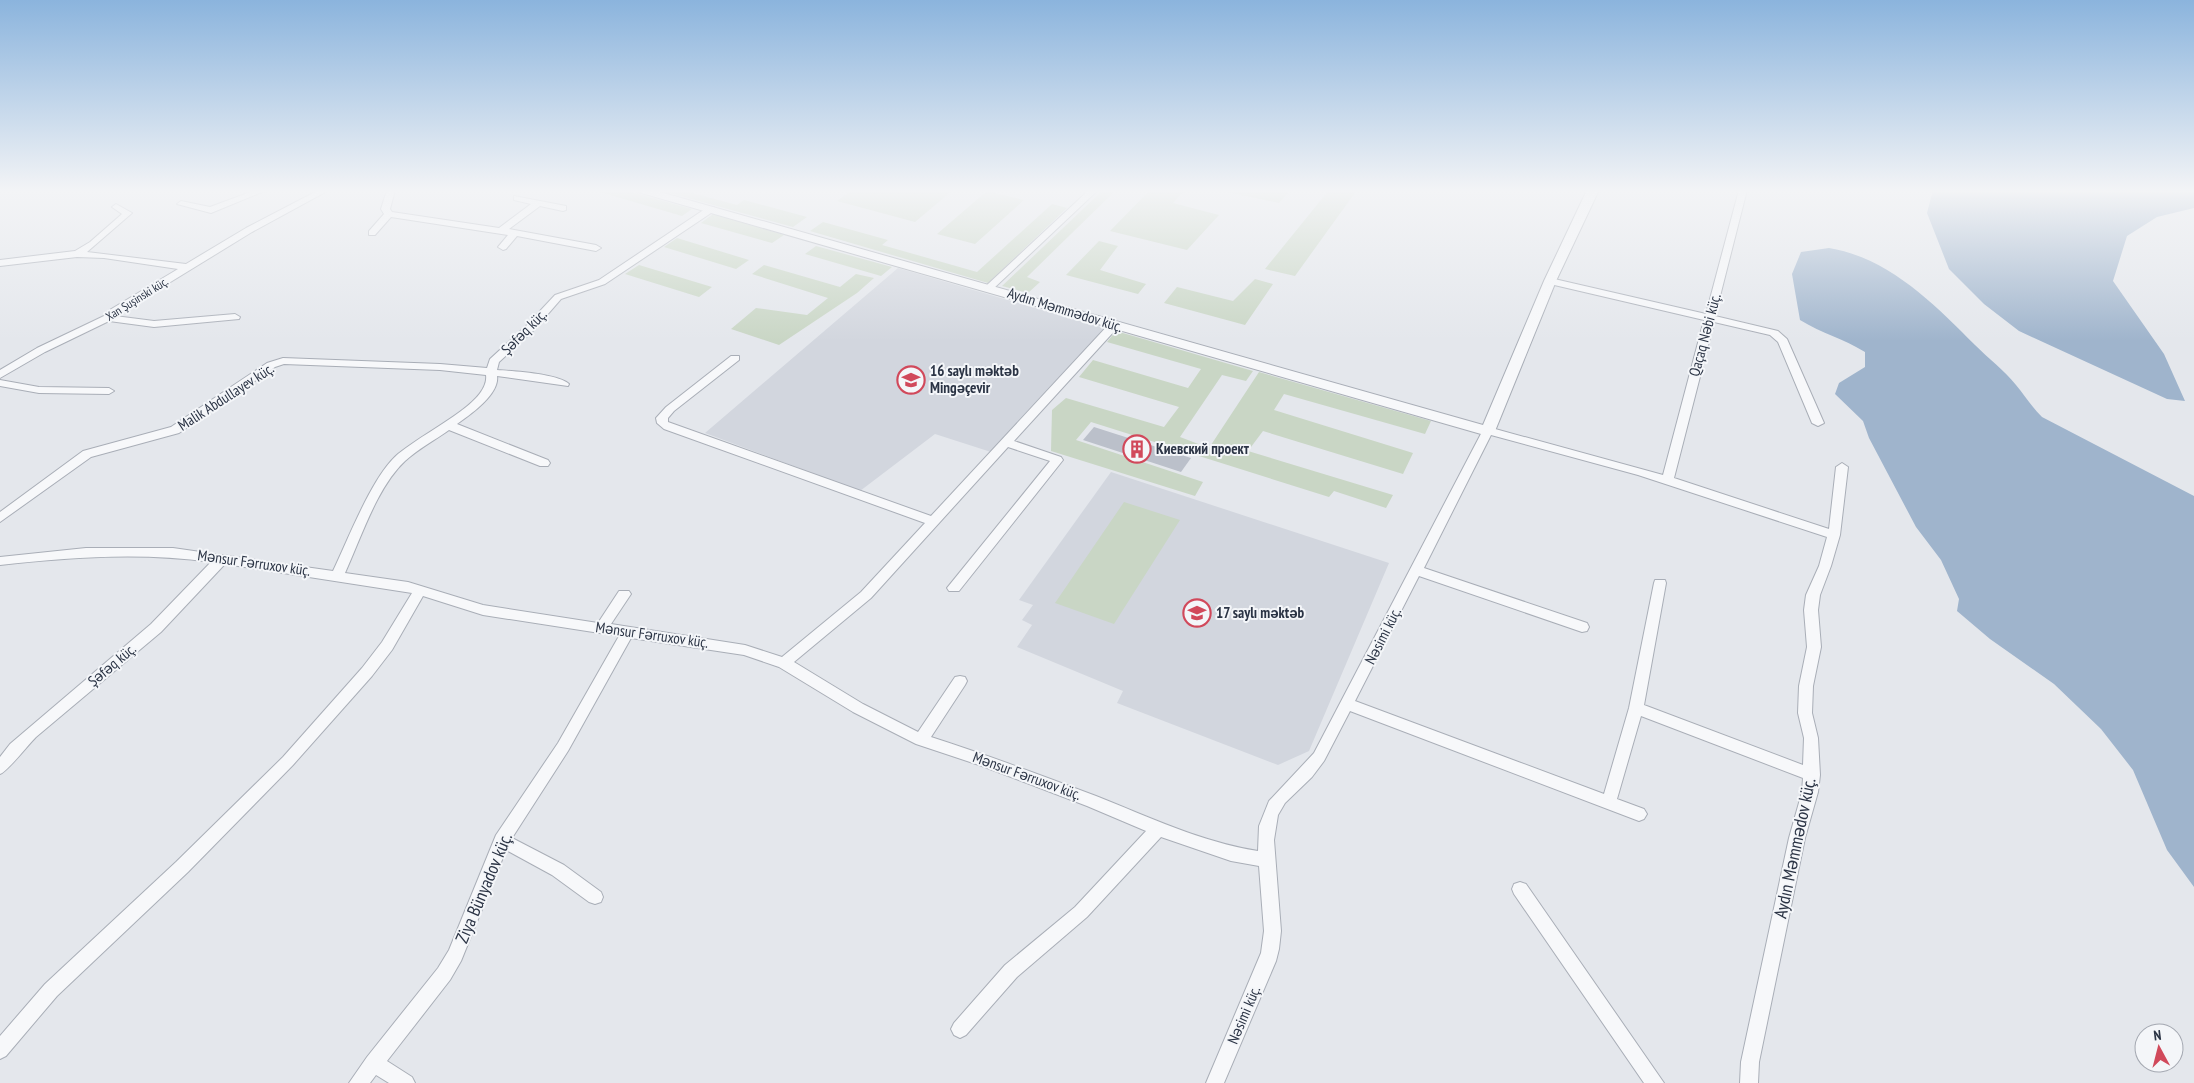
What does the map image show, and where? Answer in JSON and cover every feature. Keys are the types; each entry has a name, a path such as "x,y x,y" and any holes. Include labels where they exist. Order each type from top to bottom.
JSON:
{"street":[{"path":"77,254 97,241"},
{"name":"Xan Şuşinski küç.","path":"0,376 41,350 108,318 112,313 231,241"},
{"path":"503,247 508,241"},
{"path":"558,241 596,248"},
{"name":"Şəfəq küç.","path":"338,575 378,491 393,468 402,458 467,412 485,393 492,380 491,374 494,361 530,328 558,297 602,282 665,241"},
{"name":"Aydın Məmmədov küç.","path":"822,241 990,287 1114,325 1488,431"},
{"path":"990,287 1040,241"},
{"name":"Nəsimi küç.","path":"1215,1083 1269,952 1272,928 1266,832 1269,817 1282,793 1314,765 1348,704 1488,431 1550,280 1569,241"},
{"name":"Qaçaq Nəbi küç.","path":"1668,480 1730,241"},
{"path":"0,263 77,254 104,255 187,267"},
{"path":"1550,280 1779,336 1818,423"},
{"path":"108,318 154,324 236,316"},
{"path":"784,663 866,594 1114,325"},
{"path":"735,358 670,409 662,418 663,423 668,427 933,521"},
{"name":"Malik Abdullayev küç.","path":"0,518 87,454 100,449 161,436 175,430 276,363 417,366 530,376 564,384"},
{"path":"0,383 39,390 109,391"},
{"path":"448,426 544,463"},
{"path":"1488,431 1668,480 1834,535"},
{"path":"954,588 1057,460 1007,443"},
{"name":"Aydın Məmmədov küç.","path":"1749,1083 1750,1062 1812,775 1810,738 1805,713 1806,686 1814,646 1811,610 1813,595 1825,566 1834,535 1842,467"},
{"name":"Mənsur Fərruxov küç.","path":"0,561 72,553 144,550 222,559 408,587 483,610 728,647 784,663 858,708 921,740 986,761 1092,801 1158,829 1231,854 1267,860"},
{"name":"Şəfəq küç.","path":"0,768 15,748 31,733 156,628 222,559"},
{"path":"1417,570 1582,627"},
{"path":"1610,802 1636,708 1660,583"},
{"path":"0,1050 51,990 182,868 341,703 387,646 420,591"},
{"path":"602,627 624,594"},
{"name":"Ziya Bünyadov küç.","path":"358,1083 444,974 455,955 502,840 563,747 628,631"},
{"path":"921,740 960,681"},
{"path":"1348,704 1639,814"},
{"path":"1636,708 1812,775"},
{"path":"960,1029 1011,971 1081,912 1158,829"},
{"path":"502,840 558,870 595,896"},
{"path":"1520,889 1656,1083"},
{"path":"373,1063 406,1083"}],"shaded area":[{"name":"16 saylı məktəb Mingəçevir","path":"898,268 1104,328 991,452 935,434 860,491 705,433"},
{"name":"17 saylı məktəb","path":"1111,472 1389,563 1309,751 1278,765 1117,703 1123,691 1017,647 1032,625 1022,620 1033,605 1019,600"}],"green space":[{"path":"673,241 685,241 749,260 736,269 664,247"},
{"path":"843,241 887,241 882,245 977,272 1012,241 1033,241 988,283"},
{"path":"962,241 979,241 975,244"},
{"path":"1050,241 1064,241 1027,277 1040,282 1028,293 1002,286"},
{"path":"1099,241 1118,246 1100,270 1146,284 1138,294 1066,275"},
{"path":"1149,241 1196,241 1187,250"},
{"path":"1288,241 1321,241 1295,276 1265,269"},
{"path":"816,246 892,267 881,276 805,254"},
{"path":"639,265 712,287 699,297 625,274"},
{"path":"764,265 840,287 856,274 874,278 857,293 779,345 731,329 756,308 807,315 828,298 752,274"},
{"path":"1255,279 1273,284 1245,325 1164,303 1177,287 1233,301"},
{"path":"1116,331 1253,371 1246,381 1222,375 1180,437 1209,448 1259,372 1431,421 1425,434 1284,394 1274,410 1413,453 1403,474 1263,431 1248,451 1393,495 1386,508 1334,491 1329,497 1091,422 1076,440 1203,482 1195,496 1051,451 1052,410 1066,398 1164,427 1179,407 1079,377 1093,360 1188,388 1201,369 1107,342"},
{"path":"1124,502 1180,520 1114,624 1055,603"}],"water":[{"path":"1938,241 2126,241 2113,281 2164,354 2185,401 2167,399 2019,331 1984,304 1949,269"},
{"path":"1829,248 1851,253 1871,261 1909,284 2006,374 2042,417 2194,496 2194,887 2167,850 2133,770 2101,729 2054,684 1990,639 1957,611 1959,599 1941,560 1916,527 1869,438 1863,421 1835,394 1839,383 1865,367 1865,352 1800,320 1792,274 1801,252"}],"building":[{"name":"Киевский проект","path":"1094,427 1191,458 1181,472 1083,440"}],"place":[{"name":"16 saylı məktəb Mingəçevir","path":"911,380"},
{"name":"Киевский проект","path":"1137,449"},
{"name":"17 saylı məktəb","path":"1197,613"}]}
